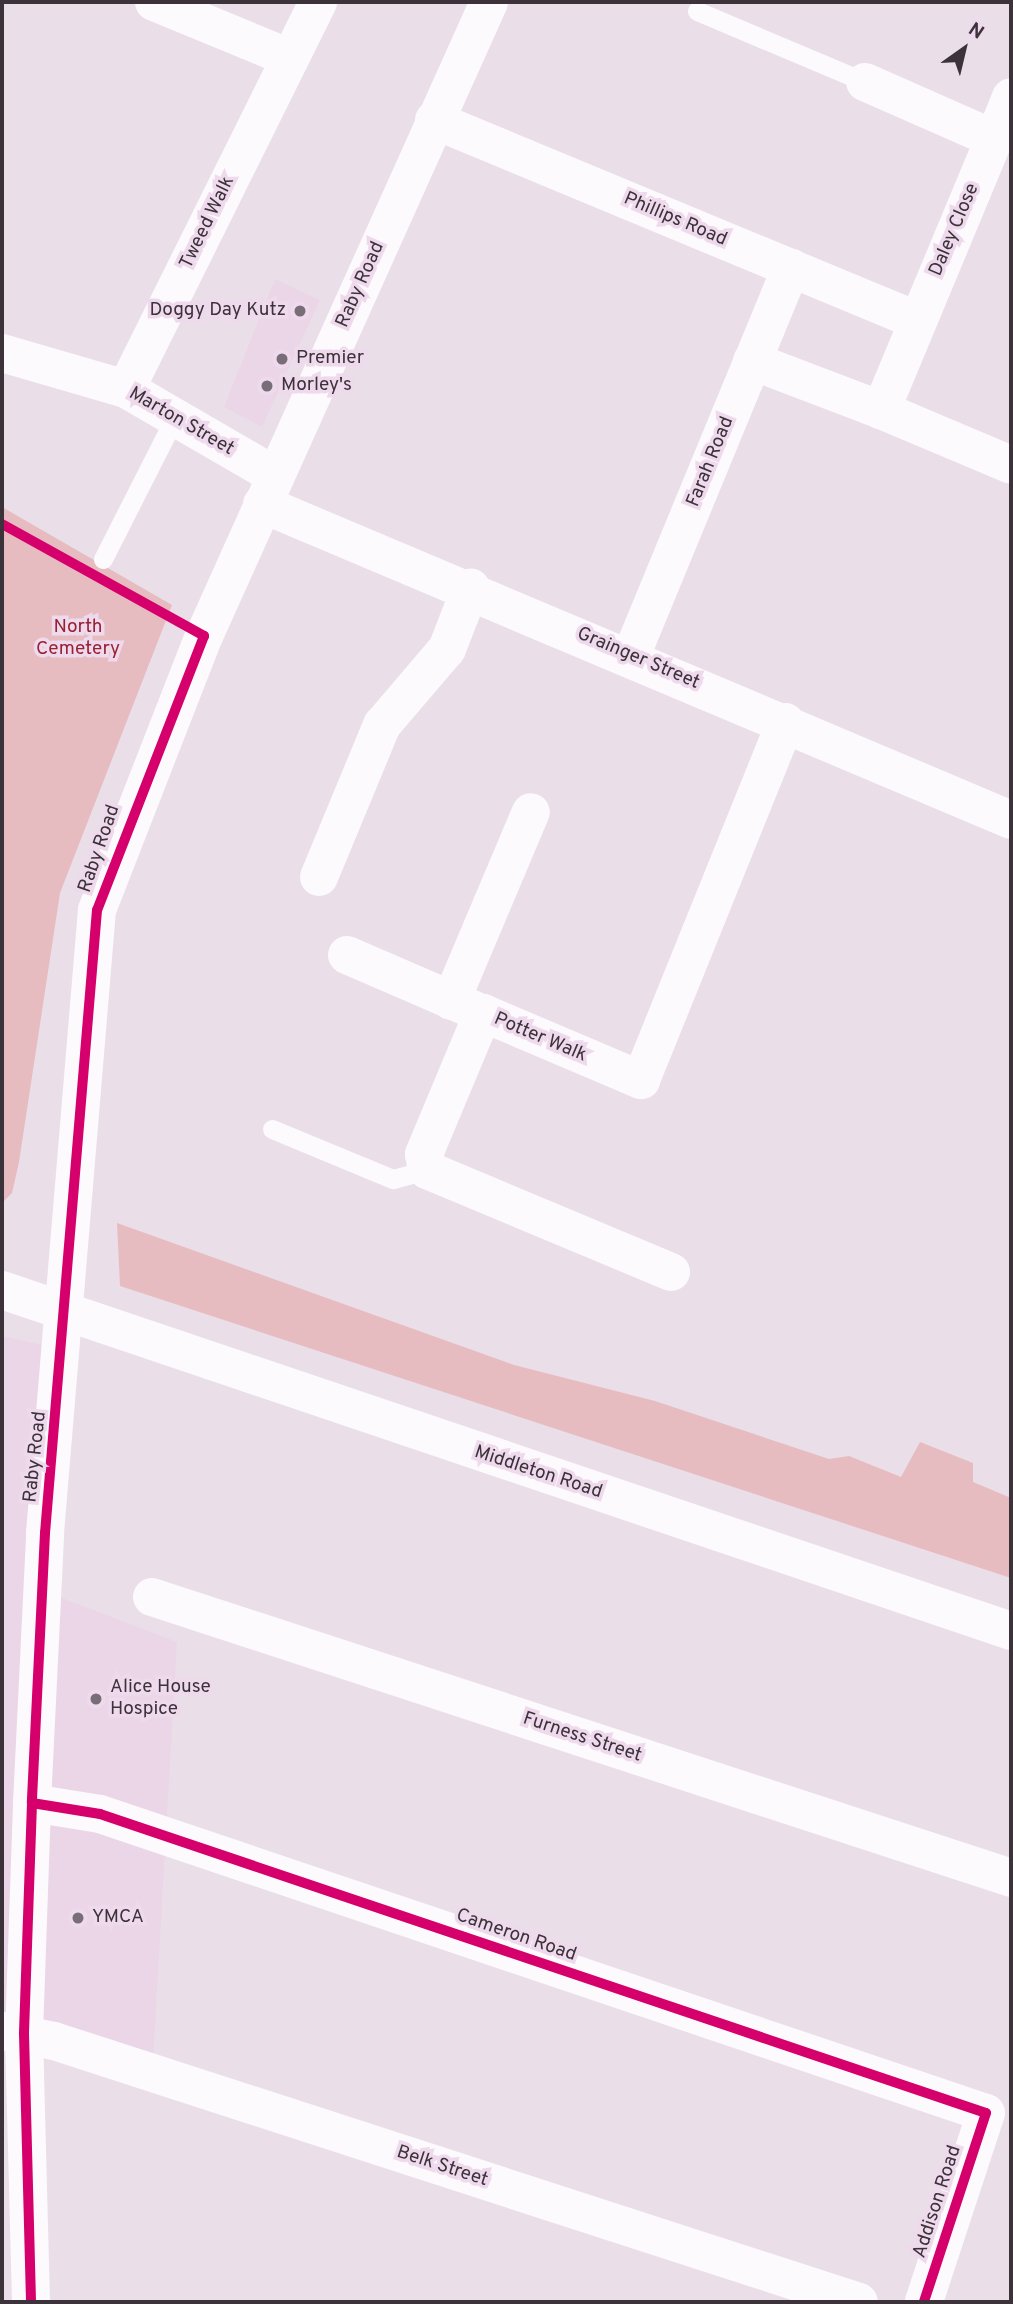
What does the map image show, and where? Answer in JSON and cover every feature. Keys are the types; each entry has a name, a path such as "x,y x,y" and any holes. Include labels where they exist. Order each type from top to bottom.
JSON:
{"street":[{"path":"154,2 290,58"},
{"name":"Tweed Walk","path":"126,389 318,2"},
{"name":"Raby Road","path":"31,2302 13,2032 32,1803 45,1534 97,910 135,800 269,490 489,2"},
{"path":"865,82 994,139"},
{"name":"Daley Close","path":"881,410 915,320 1011,97"},
{"name":"Phillips Road","path":"435,120 915,320"},
{"name":"Farah Road","path":"631,656 791,268"},
{"name":"Marton Street","path":"2,353 126,389 174,419 269,490"},
{"path":"752,361 881,410 1011,465"},
{"name":"Grainger Street","path":"269,490 471,587 1011,820"},
{"path":"319,877 382,724 447,649 471,587"},
{"name":"Potter Walk","path":"427,1170 424,1154 467,1007 641,1080 786,722"},
{"path":"347,956 467,1007 531,812"},
{"path":"427,1170 671,1272"},
{"name":"Middleton Road","path":"2,1290 65,1314 1011,1631"},
{"name":"Furness Street","path":"152,1597 1011,1878"},
{"name":"Cameron Road","path":"32,1803 100,1814 986,2113"},
{"name":"Belk Street","path":"13,2032 859,2302"},
{"name":"Addison Road","path":"924,2302 986,2113"}],"lane":[{"path":"697,11 865,82"},
{"path":"103,558 174,419"},
{"path":"272,1129 393,1179 427,1170"}],"shaded area":[{"path":"275,279 320,300 262,427 224,407"},
{"path":"2,1336 47,1346 36,1588 177,1642 153,2061 2,2040"}],"green space":[{"name":"North Cemetery","path":"2,507 172,605 60,893 19,1162 12,1193 2,1203"},
{"path":"117,1223 514,1365 655,1401 829,1459 849,1456 901,1477 920,1442 973,1463 973,1482 1011,1498 1011,1578 120,1286"}],"cycle path":[{"path":"2,524 204,636 97,910 45,1533 32,1803 24,2034 31,2302"},
{"path":"32,1803 100,1814 986,2113 924,2302"}],"place":[{"name":"Doggy Day Kutz","path":"300,311"},
{"name":"Premier","path":"282,359"},
{"name":"Morley's","path":"267,386"},
{"name":"Alice House Hospice","path":"96,1699"},
{"name":"YMCA","path":"78,1918"}]}
